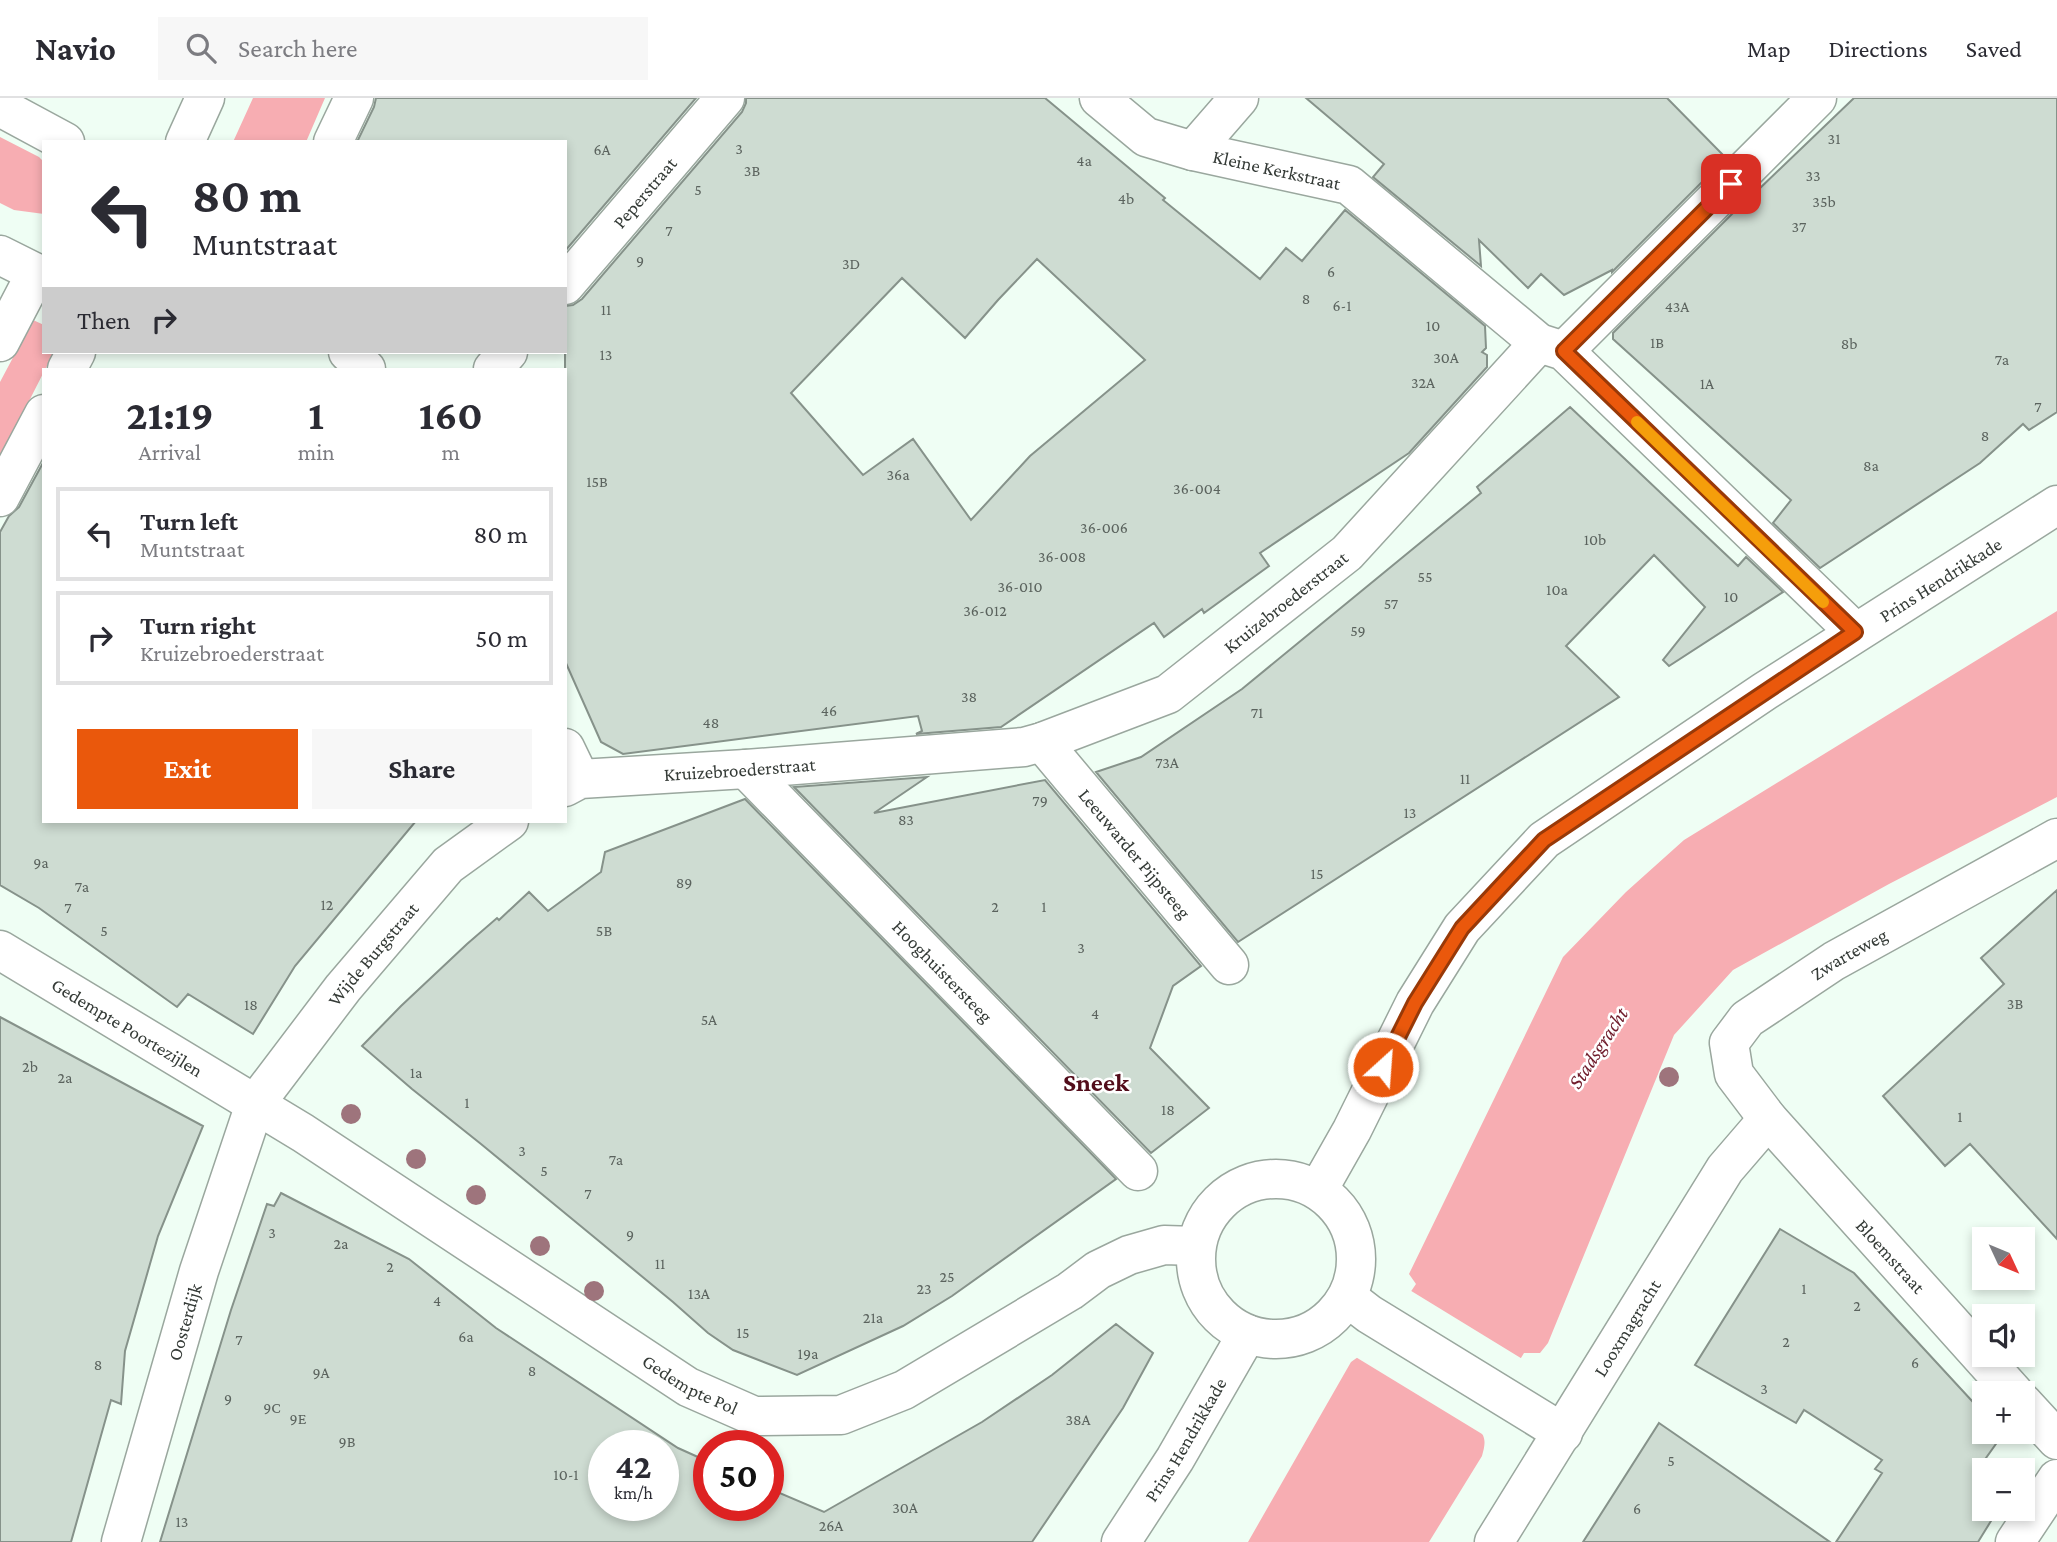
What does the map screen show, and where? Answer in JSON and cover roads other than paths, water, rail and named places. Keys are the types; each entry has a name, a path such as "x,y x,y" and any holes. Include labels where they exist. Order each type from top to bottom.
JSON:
{"street":[{"path":"186,140 205,98"},
{"path":"334,140 354,98"},
{"name":"Peperstraat","path":"567,283 725,98"},
{"name":"Kleine Kerkstraat","path":"1099,98 1146,137 1193,151 1349,185 1552,347 1855,632"},
{"path":"1193,151 1239,98"},
{"name":"Kruizebroederstraat","path":"570,771 746,769 1012,748 1042,742 1168,694 1348,553 1552,347 1817,98"},
{"path":"0,107 61,140"},
{"path":"0,255 40,275 0,342"},
{"path":"350,354 365,368"},
{"path":"495,368 506,354"},
{"path":"0,497 42,418"},
{"name":"Prins Hendrikkade","path":"1318,1190 1352,1130 1415,1003 1462,928 1544,840 1855,632 2057,505"},
{"name":"Leeuwarder Pijpsteeg","path":"1042,742 1229,965"},
{"name":"Hooghuistersteeg","path":"746,769 1138,1171"},
{"name":"Wijde Burgstraat","path":"255,1104 343,988 449,865 506,823"},
{"name":"Zwarteweg","path":"1768,1119 1734,1074 1729,1043 1747,1019 1834,961 2057,838"},
{"name":"Gedempte Poortezijlen","path":"0,950 255,1104"},
{"name":"Gedempte Pol","path":"255,1104 688,1387 754,1416 841,1415 904,1390 1070,1291 1098,1270 1129,1255 1164,1245 1196,1246"},
{"name":"Oosterdijk","path":"121,1542 199,1271 255,1104"},
{"name":"Bloemstraat","path":"1768,1119 2003,1381"},
{"name":"Looxmagracht","path":"1494,1542 1725,1169 1768,1119"},
{"path":"1362,1308 1329,1320 1305,1335 1276,1339 1247,1334 1224,1321 1207,1300 1197,1274 1196,1246 1212,1211 1242,1186 1280,1178 1318,1190 1340,1210 1354,1237 1362,1308 1563,1433"},
{"name":"Prins Hendrikkade","path":"1121,1542 1175,1459 1247,1334"},
{"path":"2035,1416 2057,1440"},
{"path":"2015,1542 2057,1479"}],"water":[{"path":"253,98 325,98 307,140 234,140"},
{"path":"0,137 42,160 42,214 14,210 0,203"},
{"path":"33,320 42,324 42,354 53,354 46,368 42,368 42,376 0,458 0,382"},
{"name":"Stadsgracht","path":"2057,611 2057,797 1889,884 1733,970 1674,1035 1548,1343 1540,1353 1524,1353 1478,1429 1484,1441 1482,1456 1429,1542 1248,1542 1351,1362 1358,1357 1367,1356 1416,1284 1409,1274 1563,957 1626,892 1684,840"}],"district":[{"name":"Sneek","path":"1096,1082"}]}
